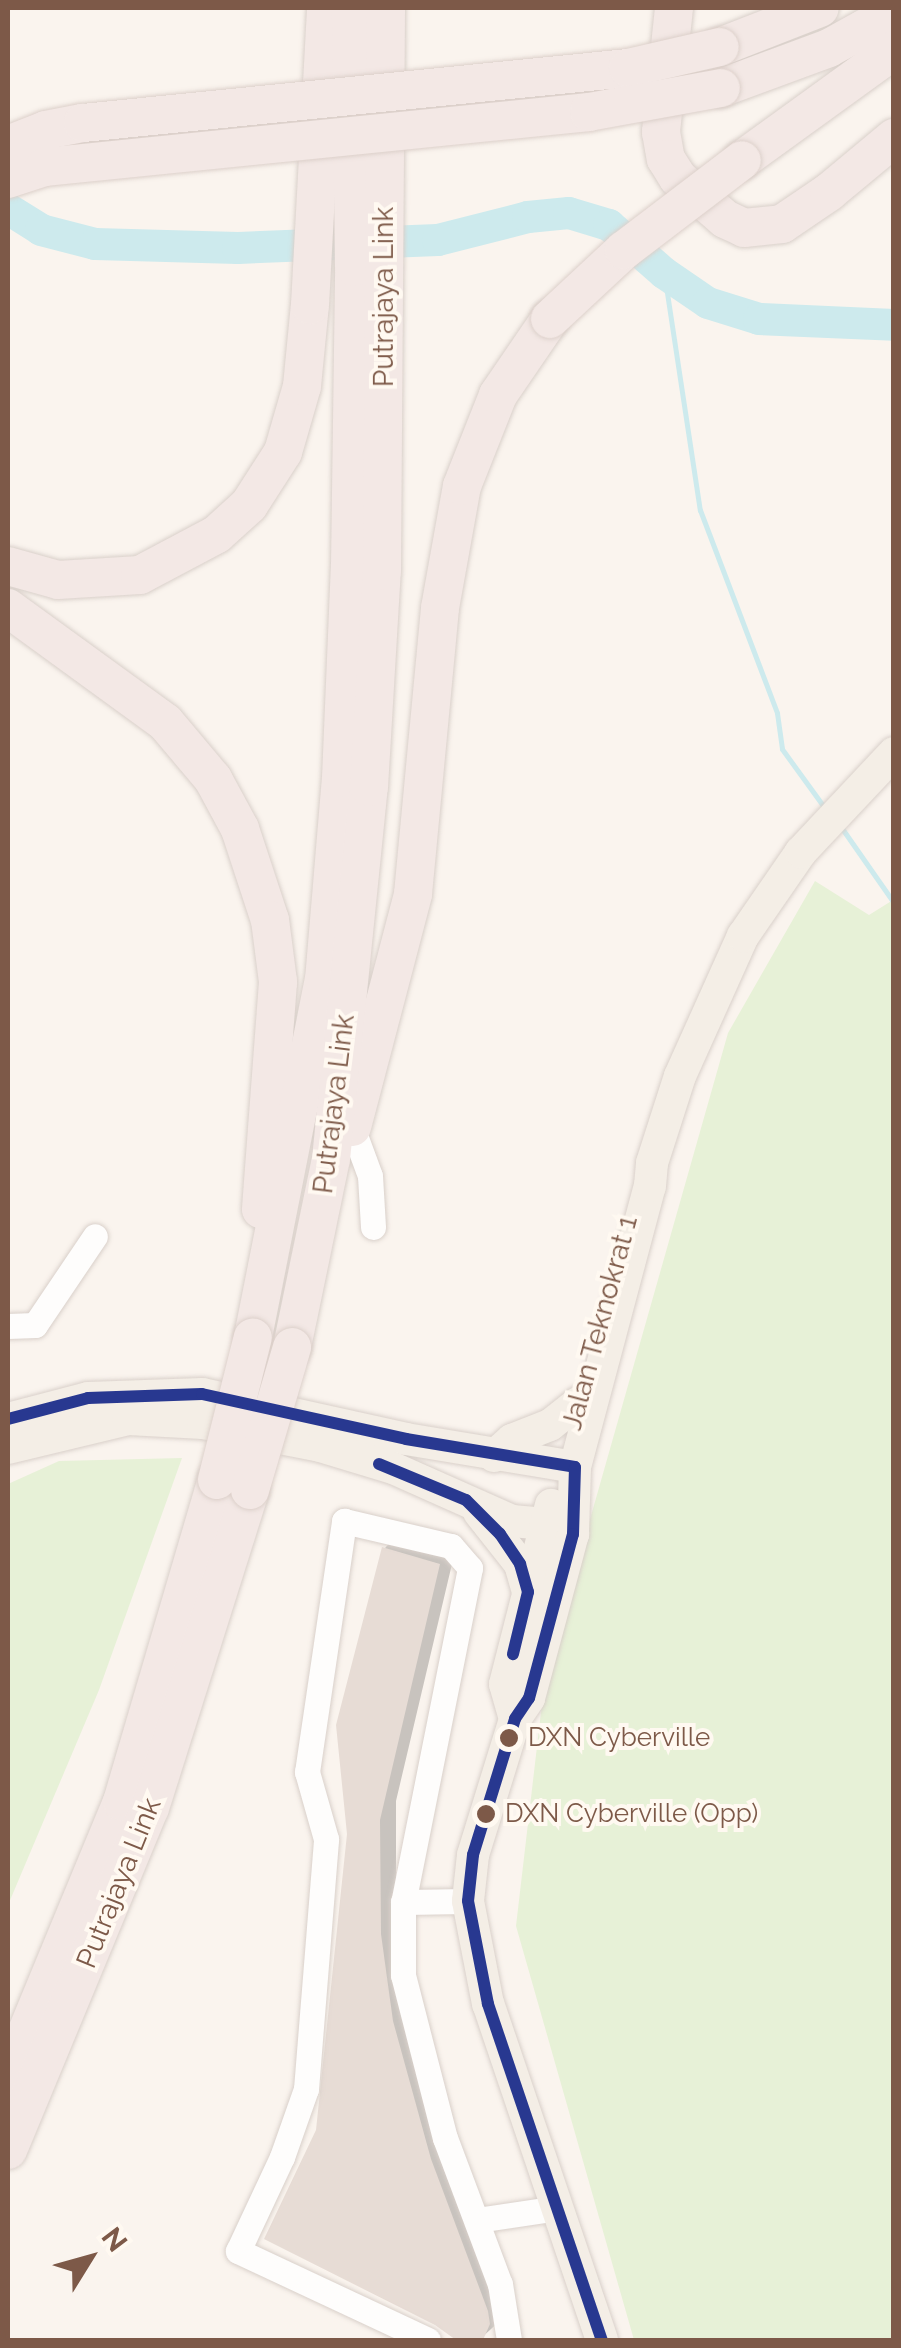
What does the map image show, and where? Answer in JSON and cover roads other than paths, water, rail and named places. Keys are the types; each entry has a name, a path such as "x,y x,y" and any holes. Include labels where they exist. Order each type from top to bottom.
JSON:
{"highway":[{"path":"8,566 58,580 140,575 217,534 249,505 283,452 302,386 310,305 326,8"},
{"name":"Putrajaya Link","path":"8,2077 122,1802 234,1485 292,1347 330,1159 369,786 351,8"},
{"name":"Putrajaya Link","path":"8,2150 150,1808 234,1485 253,1337 324,980 341,778 366,567 386,8"},
{"path":"674,8 661,132 666,159 678,178 724,220 744,228 782,224 894,138"},
{"path":"8,145 46,130 83,124 628,68 720,47 820,8"},
{"path":"8,179 64,165 589,112 722,88 829,48 894,12"},
{"path":"330,1159 352,1127 413,894 440,608 462,486 498,395 550,319 624,250 894,50"},
{"path":"8,608 165,722 228,799 240,829 270,920 278,982 258,1254 266,1286"}],"main road":[{"name":"Jalan Teknokrat 1","path":"569,1465 650,1186 652,1164 708,1007 744,936 780,882 883,763"},
{"name":"Jalan Teknokrat 1","path":"602,2340 488,2004 468,1901 473,1855 515,1719 529,1698 579,1402 638,1180 652,1164"},
{"path":"8,1419 88,1398 202,1394 506,1458 569,1465"},
{"path":"506,1458 512,1440 533,1434 579,1402"},
{"path":"8,1448 98,1425 159,1418 320,1446 392,1468 512,1521 559,1530"},
{"path":"506,1458 528,1468 539,1488 528,1510 512,1521"},
{"path":"466,1500 510,1548 528,1592"},
{"name":"Jalan Teknokrat 1","path":"515,1719 505,1684 528,1592 559,1530"}],"lane":[{"path":"352,1127 370,1176 373,1227"},
{"path":"8,1326 35,1325 95,1236"},
{"path":"428,2340 238,2251 282,2157 306,2089 326,1839 308,1772 344,1520 451,1546 470,1568 404,1902 403,1974 445,2138 500,2284 509,2340"},
{"path":"404,1902 468,1901"},
{"path":"477,2220 558,2208"}],"waterway":[{"path":"8,209 41,230 95,244 238,248 438,240 528,217 569,213 609,225 664,273 708,303 759,319 894,325"},
{"path":"664,273 700,510 777,713 782,749 824,807"},
{"path":"841,827 894,903"}],"place":[{"name":"DXN Cyberville","path":"509,1738"},
{"name":"DXN Cyberville (Opp)","path":"486,1814"}]}
